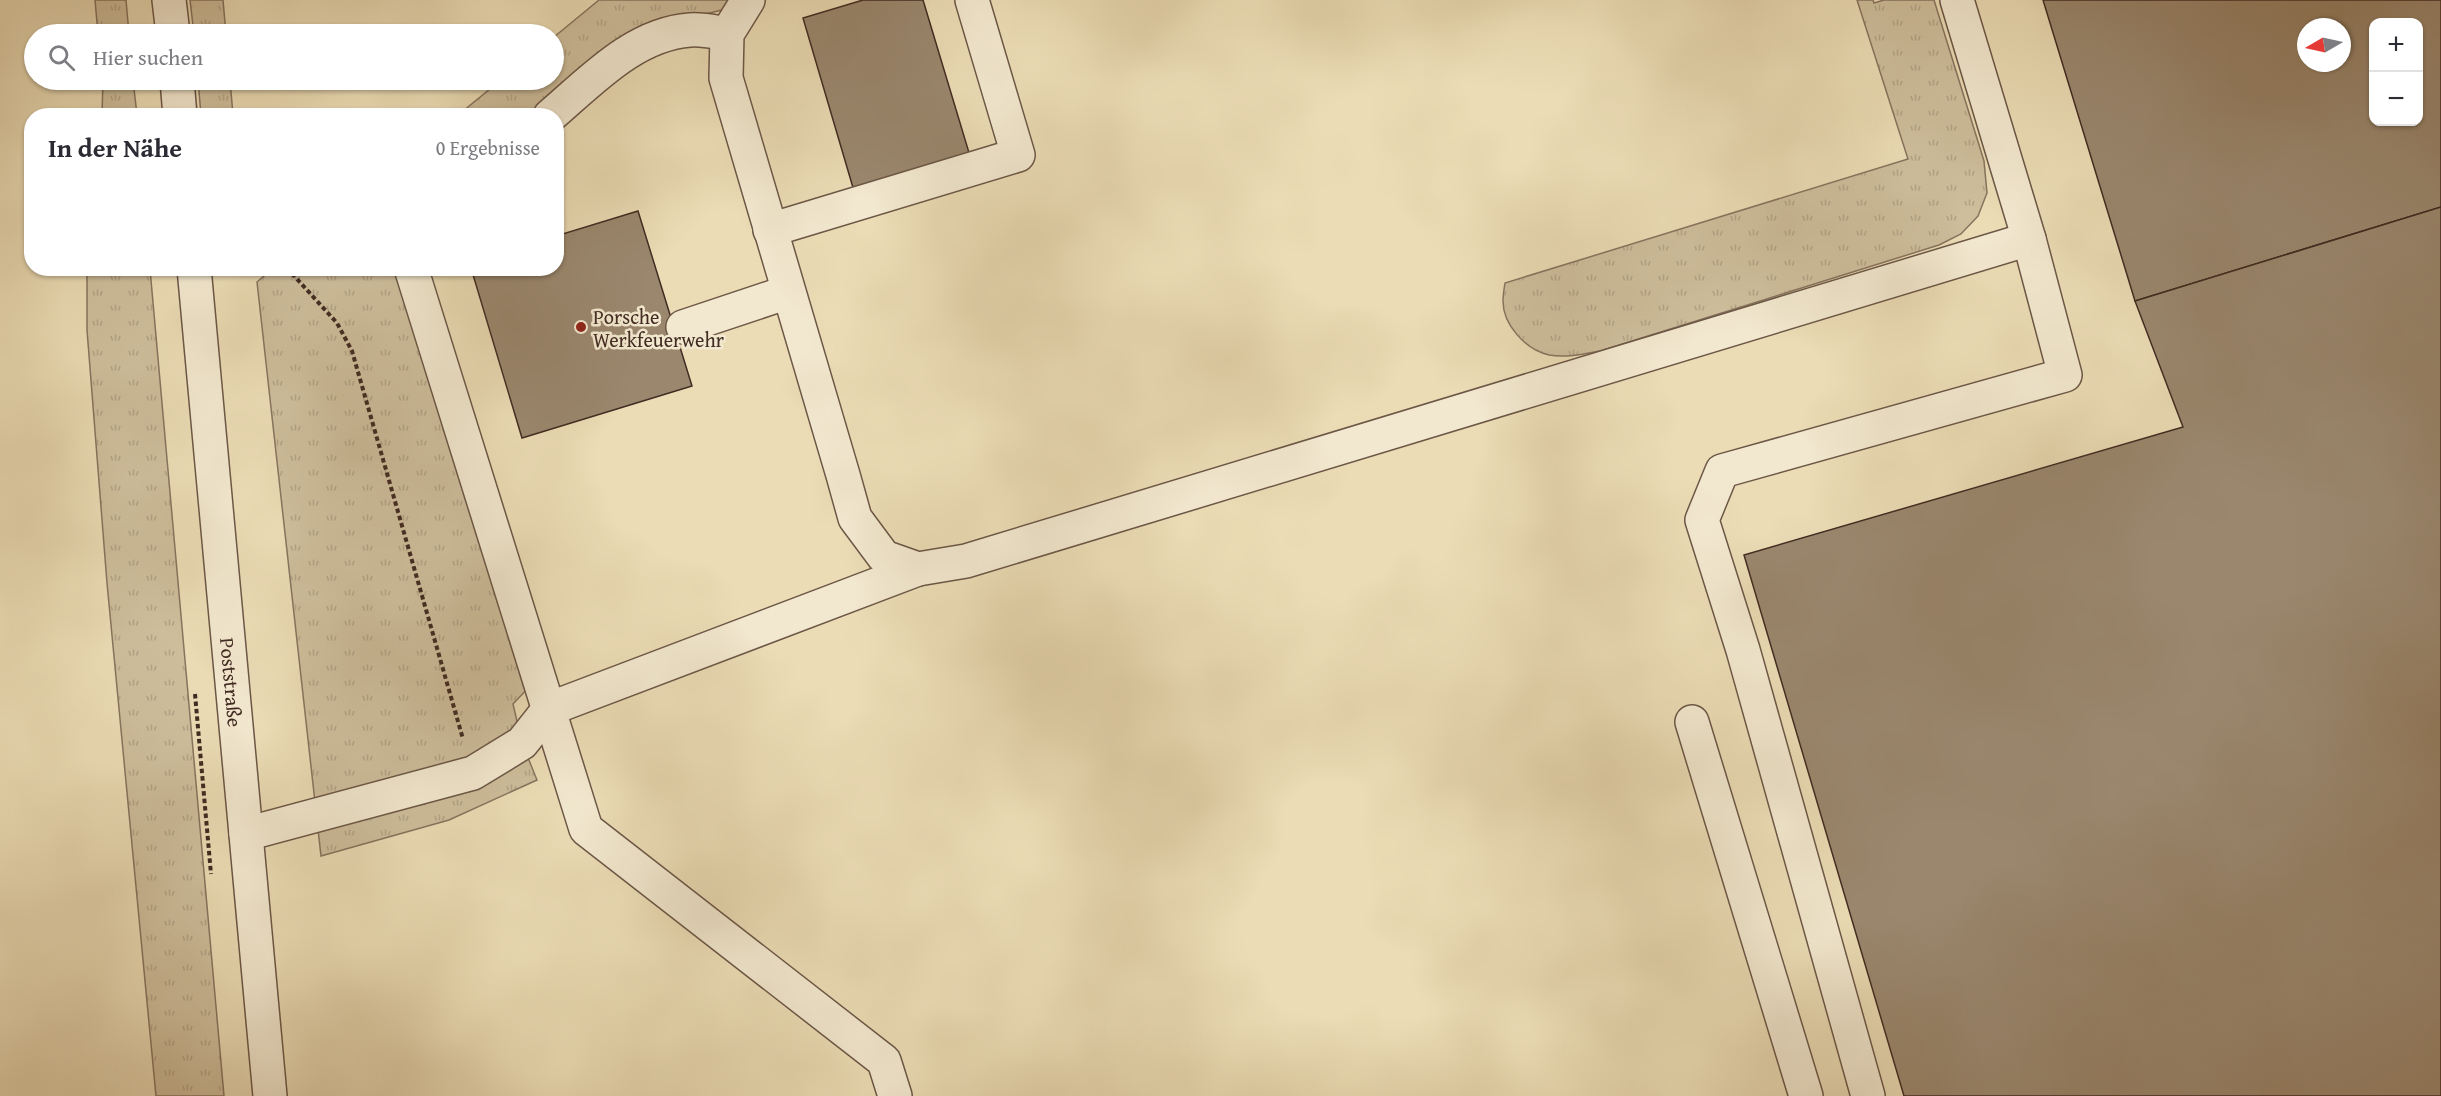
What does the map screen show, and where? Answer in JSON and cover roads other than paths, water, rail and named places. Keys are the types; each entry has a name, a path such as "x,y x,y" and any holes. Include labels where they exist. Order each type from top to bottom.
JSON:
{"street":[{"path":"169,0 171,24"},
{"path":"748,0 727,33 726,78 855,518 884,557 918,569"},
{"path":"770,230 1018,155 972,0"},
{"path":"1868,1096 1743,650 1702,520 1722,471 2065,375 2029,239 1957,0"},
{"path":"559,108 620,57 653,39 690,30 727,33"},
{"path":"178,90 179,108"},
{"path":"246,834 473,773 522,743 549,709 918,569 966,561 2029,239"},
{"name":"Poststraße","path":"195,276 270,1096"},
{"path":"414,276 586,829 884,1061 895,1096"},
{"path":"683,327 788,292"},
{"path":"1692,722 1806,1096"}],"place":[{"name":"Porsche Werkfeuerwehr","path":"581,327"}]}
